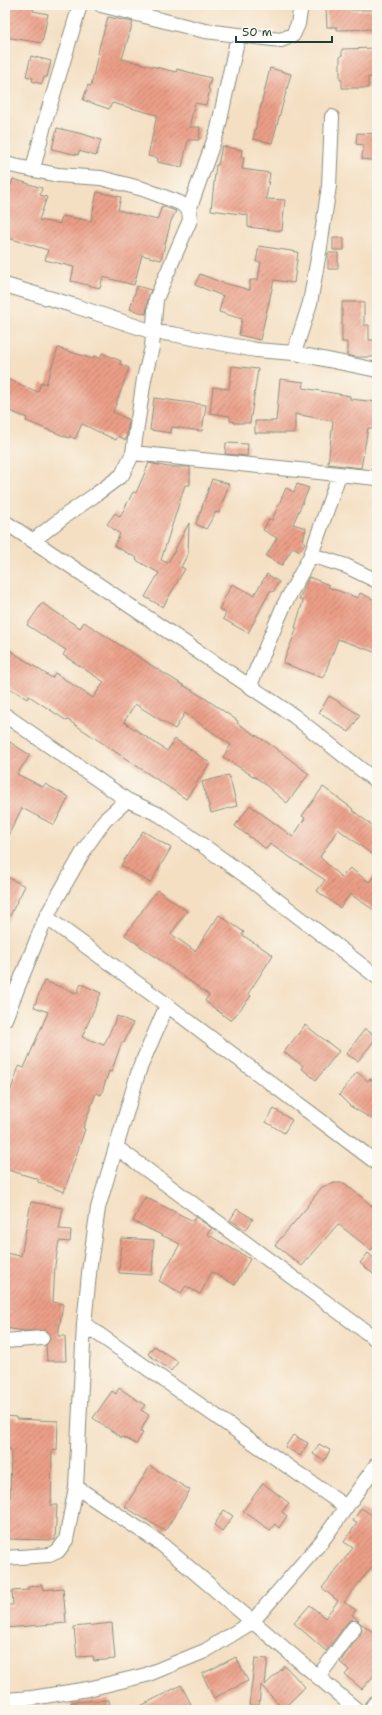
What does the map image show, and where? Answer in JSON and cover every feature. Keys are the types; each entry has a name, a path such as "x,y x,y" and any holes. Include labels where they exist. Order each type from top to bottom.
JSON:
{"street":[{"path":"33,168 44,125 80,5"},
{"path":"101,5 205,31 281,40 293,35 298,24 301,5"},
{"path":"34,540 122,474 133,452 138,427 144,379 152,347 156,299 190,220 189,210 218,129 238,36"},
{"path":"294,353 310,303 320,247 329,186 332,117"},
{"path":"5,164 33,168 58,175 101,178 143,189 180,202 189,210"},
{"path":"5,285 131,323 153,332 172,334 256,350 294,353 377,370"},
{"path":"133,452 377,478"},
{"path":"250,685 284,605 311,555 339,474"},
{"path":"5,522 250,685 294,716 377,782"},
{"path":"311,555 346,566 377,580"},
{"path":"5,715 127,800 166,820 243,874 377,977"},
{"path":"5,1019 46,917 86,847 104,821 127,800"},
{"path":"46,917 167,1005 377,1163"},
{"path":"5,1558 49,1555 58,1551 66,1540 76,1487 84,1324 90,1264 98,1208 139,1070 167,1005"},
{"path":"116,1147 377,1340"},
{"path":"84,1324 346,1507"},
{"path":"5,1341 42,1338"},
{"path":"5,1700 32,1698 88,1689 146,1675 205,1650 252,1622 322,1541 377,1464"},
{"path":"76,1487 160,1543 357,1710"},
{"path":"318,1677 354,1628"},
{"path":"370,1710 377,1701"}],"building":[{"path":"8,5 34,5 33,11 48,14 42,43 5,37 5,20"},
{"path":"330,5 351,5 351,10 377,10 377,29 337,30 337,27 327,27 326,8 330,8"},
{"path":"108,17 133,22 122,59 176,72 177,69 211,78 208,89 210,90 206,105 195,103 189,127 200,127 199,140 188,140 182,167 157,162 158,158 148,156 157,115 112,103 109,109 83,100 88,85 91,86 100,44"},
{"path":"377,48 377,77 368,77 368,88 342,88 342,80 340,80 340,56 342,56 342,49"},
{"path":"31,56 51,61 47,77 44,77 42,84 32,81 33,78 26,76"},
{"path":"270,68 291,74 272,143 253,139"},
{"path":"57,128 101,140 96,156 79,151 78,155 52,149"},
{"path":"357,133 377,134 377,161 362,159 363,145 356,144"},
{"path":"222,146 242,150 241,157 244,157 242,169 270,173 266,199 285,200 282,231 248,227 248,215 211,210 216,165 218,165"},
{"path":"13,179 42,188 40,195 47,197 39,220 60,224 62,216 91,221 97,192 121,197 118,210 157,220 162,206 176,211 171,221 161,260 142,255 134,285 103,277 100,288 71,281 74,267 45,260 48,250 5,237 5,183 11,185"},
{"path":"333,238 344,238 344,250 333,250"},
{"path":"259,246 298,252 294,283 274,280 260,340 239,335 242,319 219,312 223,296 195,285 200,274 220,282 250,290 250,280 258,280 261,262 256,262"},
{"path":"328,253 338,253 338,269 328,269"},
{"path":"137,286 151,290 148,298 146,314 130,309"},
{"path":"342,302 364,302 364,325 369,325 369,340 377,340 377,357 355,357 347,355 347,342 342,342"},
{"path":"58,348 93,359 94,356 100,359 102,353 121,361 120,364 129,368 113,412 129,420 126,440 118,436 116,440 82,424 75,439 70,436 69,438 26,421 27,418 5,409 5,378 38,392 41,382 46,384"},
{"path":"232,366 258,369 250,423 234,423 233,421 230,421 230,416 210,413 213,387 229,389"},
{"path":"280,379 304,382 303,388 350,396 350,399 377,402 377,429 368,428 361,468 328,464 333,421 295,414 295,433 255,433 255,421 276,421"},
{"path":"154,398 206,405 202,431 172,427 171,433 150,430"},
{"path":"226,443 248,444 247,456 225,454"},
{"path":"149,463 168,467 190,467 190,485 185,485 161,560 168,563 189,523 188,554 181,567 185,569 163,607 145,597 159,573 136,560 137,558 114,546 120,534 107,524 115,513 120,517 133,492 136,493"},
{"path":"212,479 229,484 219,513 216,512 206,529 196,524"},
{"path":"297,484 309,488 293,524 306,528 303,541 305,543 300,551 293,547 282,565 266,556 277,538 263,530 269,519 272,520 286,488 294,492"},
{"path":"267,574 279,582 273,592 270,591 248,633 223,619 226,613 219,609 232,584 254,595"},
{"path":"309,577 329,585 328,587 358,598 360,593 377,601 377,653 338,639 323,678 283,663 297,628 295,628 303,601 299,599"},
{"path":"42,603 80,628 84,622 206,699 238,721 237,723 274,747 309,774 287,803 261,781 223,757 231,745 185,713 175,729 135,704 124,722 167,751 175,739 210,763 186,799 68,720 67,721 29,696 27,699 5,685 5,647 52,678 55,673 93,698 104,682 63,655 66,650 27,625"},
{"path":"329,696 360,715 349,732 319,713"},
{"path":"5,739 30,755 17,774 43,787 45,784 69,797 54,825 22,808 5,842"},
{"path":"229,775 237,806 211,813 202,782"},
{"path":"323,787 377,829 377,858 338,829 320,857 341,877 350,868 369,882 377,872 377,912 350,894 340,908 317,891 325,880 270,844 266,849 235,826 250,805 293,837 305,818 302,816"},
{"path":"143,831 171,848 150,883 121,865"},
{"path":"5,876 25,886 5,925"},
{"path":"157,890 187,911 171,934 195,951 219,915 244,932 242,935 273,955 248,994 251,996 231,1021 205,1001 209,995 125,935"},
{"path":"44,981 77,993 81,984 101,993 82,1037 104,1045 117,1016 133,1023 124,1043 122,1042 111,1072 109,1071 101,1095 96,1093 83,1128 85,1129 64,1192 38,1182 38,1179 5,1169 5,1134 8,1125 5,1124 5,1117 8,1108 5,1107 19,1066 24,1068 48,1012 34,1007"},
{"path":"305,1025 339,1051 316,1080 301,1068 303,1066 284,1052"},
{"path":"365,1029 377,1037 358,1061 346,1054"},
{"path":"357,1072 368,1081 370,1079 377,1084 377,1122 350,1106 339,1095"},
{"path":"274,1109 292,1120 284,1133 266,1122"},
{"path":"335,1183 344,1183 377,1210 377,1242 371,1250 338,1224 302,1266 275,1245 322,1187"},
{"path":"145,1197 193,1221 196,1217 212,1228 207,1234 250,1259 235,1285 212,1272 200,1294 186,1286 181,1293 159,1281 180,1244 133,1221"},
{"path":"31,1202 63,1208 59,1229 71,1230 70,1242 59,1241 55,1265 53,1302 63,1304 58,1336 65,1336 66,1361 47,1361 46,1345 50,1338 46,1331 24,1331 5,1328 5,1253 21,1256"},
{"path":"237,1209 253,1219 246,1230 230,1220"},
{"path":"121,1238 154,1240 152,1275 119,1273"},
{"path":"368,1253 377,1261 377,1277 360,1263"},
{"path":"154,1346 178,1362 171,1371 148,1354"},
{"path":"119,1388 145,1405 141,1410 149,1415 140,1432 143,1433 136,1444 123,1437 122,1438 93,1418 112,1391 116,1394"},
{"path":"5,1416 16,1417 16,1419 58,1421 57,1451 52,1450 51,1505 57,1505 55,1540 5,1539 5,1503 10,1503 11,1449 5,1449"},
{"path":"293,1435 308,1443 300,1456 285,1447"},
{"path":"319,1444 330,1450 324,1461 313,1454"},
{"path":"150,1466 190,1490 165,1531 125,1507"},
{"path":"263,1483 289,1503 282,1512 287,1516 279,1528 275,1524 270,1530 243,1511"},
{"path":"361,1508 377,1518 377,1560 344,1602 356,1610 352,1615 359,1621 351,1620 347,1623 326,1651 294,1623 310,1605 325,1618 338,1601 322,1588 353,1548 344,1542 357,1523 353,1521"},
{"path":"224,1510 233,1516 222,1531 214,1525"},
{"path":"42,1585 43,1590 63,1588 66,1623 5,1628 5,1605 13,1605 12,1591 28,1590 28,1587"},
{"path":"359,1622 377,1635 377,1672 362,1689 345,1675 349,1670 340,1662 361,1633 362,1629"},
{"path":"112,1623 115,1659 94,1661 93,1656 77,1657 74,1627"},
{"path":"236,1657 248,1681 214,1698 202,1674"},
{"path":"255,1658 268,1659 265,1685 285,1666 305,1687 283,1709 261,1685 259,1706 249,1705"},
{"path":"181,1685 194,1710 133,1710"},
{"path":"109,1700 110,1710 72,1710 71,1702"}]}
